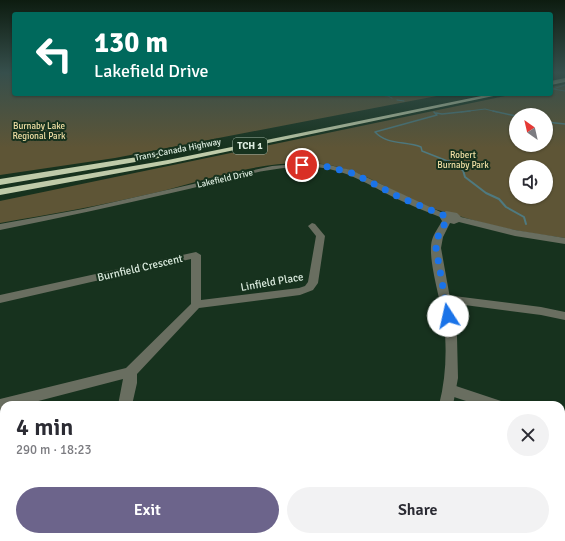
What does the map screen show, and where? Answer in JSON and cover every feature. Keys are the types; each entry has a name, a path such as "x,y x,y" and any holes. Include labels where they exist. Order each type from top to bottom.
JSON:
{"highway":[{"name":"Trans-Canada Highway","path":"0,182 158,156 453,97"},
{"name":"Trans-Canada Highway","path":"0,192 168,162 484,97"}],"street":[{"name":"Lakefield Drive","path":"0,227 83,211 260,170 294,165 329,167 355,174 399,197 449,218 504,231 565,241"},
{"path":"447,401 450,390 452,349 446,299 436,248 439,232 449,218"},
{"name":"Linfield Place","path":"196,306 300,291 309,288 313,283 321,236 312,226"},
{"name":"Burnfield Crescent","path":"0,299 57,288 196,255 196,306"},
{"path":"446,299 541,311 565,316"},
{"path":"16,401 130,372 196,306"},
{"path":"126,401 130,383 130,372"},
{"path":"450,390 484,401"}],"green space":[{"name":"Burnaby Lake Regional Park","path":"0,97 430,97 115,158 0,175"},
{"name":"Robert Burnaby Park","path":"499,97 565,97 565,238 536,234 478,222 437,210 412,200 378,182 354,172 329,165 307,163 263,166 241,170 154,193 0,223 0,201"}],"waterway":[{"path":"397,100 404,101"},
{"path":"463,112 485,109 493,111"},
{"path":"463,112 470,111"},
{"path":"493,111 509,114"},
{"path":"493,111 497,112"},
{"path":"434,112 437,115 375,132 391,141 421,147 422,151 450,162"},
{"path":"436,113 442,114 463,112"},
{"path":"553,123 565,124"},
{"path":"450,162 452,165 463,170 465,177 486,193 499,199 506,207 524,217 526,224"}],"route":[{"path":"302,165 329,167 355,174 388,192 443,215 447,221 439,232 436,248 448,316"}]}
